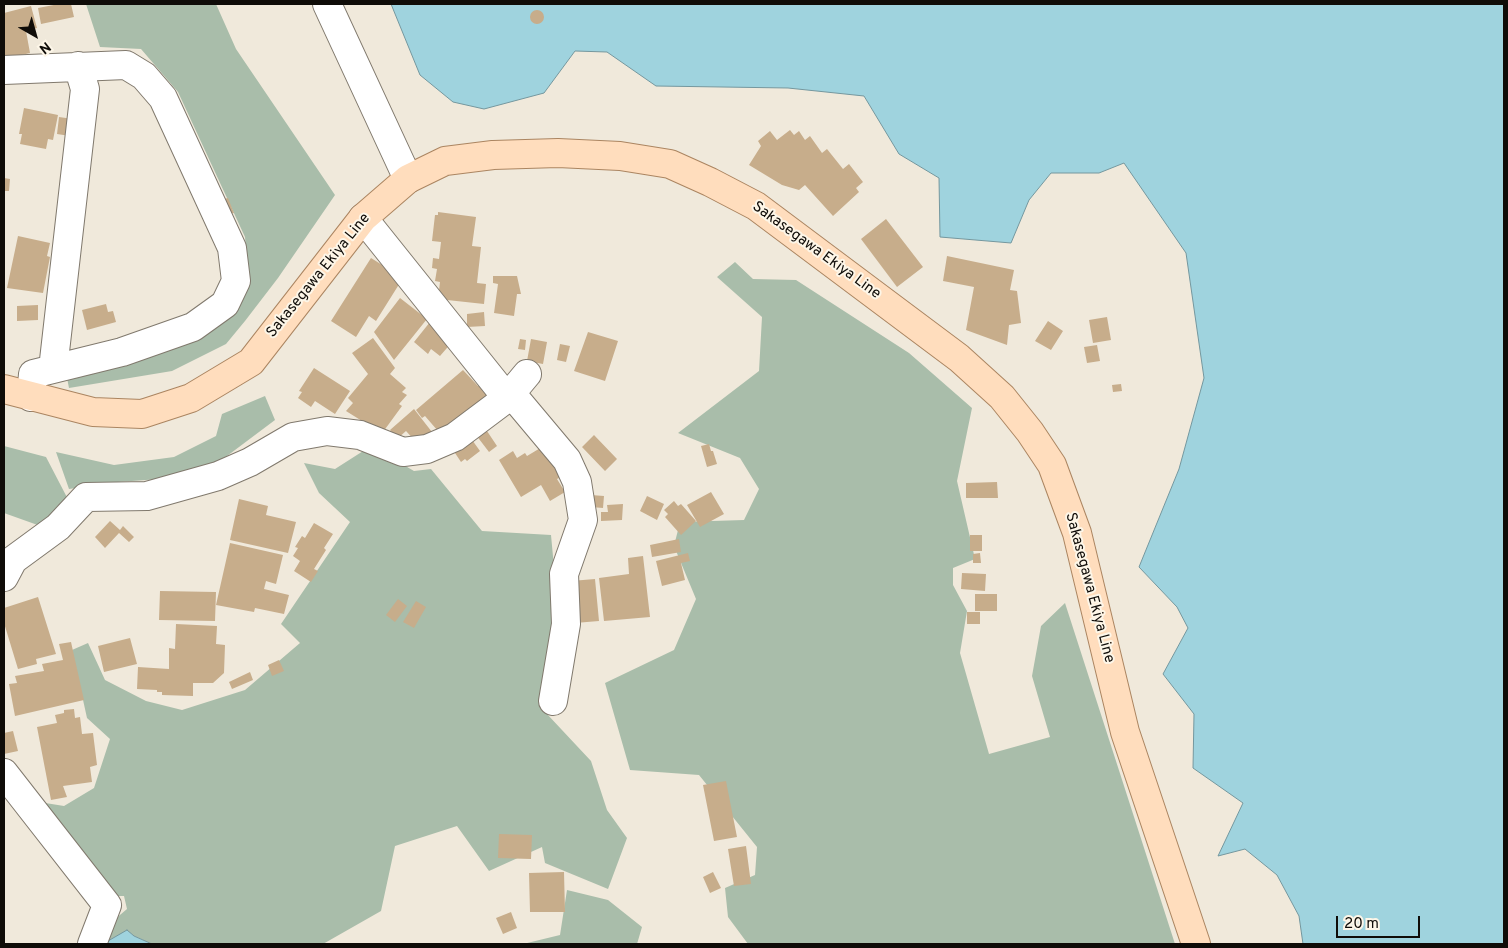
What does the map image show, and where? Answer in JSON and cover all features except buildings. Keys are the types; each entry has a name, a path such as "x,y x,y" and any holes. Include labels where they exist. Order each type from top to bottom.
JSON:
{"main road":[{"name":"Sakasegawa Ekiya Line","path":"4,389 93,412 142,414 191,398 251,362 363,218 408,179 445,161 493,155 558,153 620,156 670,164 756,206 959,358 1002,397 1030,432 1052,465 1078,533 1125,732 1196,944"}],"street":[{"path":"327,4 408,179"},
{"path":"4,70 126,65 144,76 163,98 232,248 236,281 225,304 194,327 122,352 33,374 31,397"},
{"path":"54,369 85,88 78,66"},
{"path":"363,218 507,398"},
{"path":"4,577 13,560 58,527 86,497 147,496 218,476 250,462 294,436 327,432 360,435 403,452 427,449 455,437 507,398 527,374"},
{"path":"507,398 515,398 567,460 577,482 583,520 564,574 566,624 553,701"},
{"path":"4,773 106,905 92,944"}],"green space":[{"path":"86,4 216,4 236,49 335,195 278,278 226,344 172,371 69,388 66,373 147,356 249,284 245,237 178,92 141,49 100,47"},
{"path":"735,262 753,279 796,280 909,353 972,408 957,481 975,559 953,568 953,585 967,611 960,653 989,754 1050,737 1032,676 1041,626 1065,603 1175,944 748,944 728,917 725,888 755,875 757,847 699,775 630,770 605,683 674,650 696,599 674,546 680,522 744,520 759,489 740,458 678,433 759,371 762,317 717,277"},
{"path":"265,396 275,420 223,459 174,478 118,482 69,489 56,452 114,465 174,457 216,436 222,414"},
{"path":"4,446 46,457 72,507 46,528 4,513"},
{"path":"371,446 414,471 431,469 482,531 551,535 559,621 547,714 591,761 607,810 627,838 608,889 545,863 542,847 489,871 457,826 395,846 381,911 323,944 152,944 127,931 108,941 107,944 102,944 107,926 127,909 124,896 105,896 33,801 64,806 94,788 110,739 87,718 72,650 88,643 105,680 146,701 182,710 245,690 300,643 281,624 350,522 319,493 304,463 335,469"},
{"path":"567,890 608,900 642,927 637,944 523,944 560,935"}],"water":[{"path":"391,4 1504,4 1504,944 1303,944 1299,916 1277,875 1245,849 1218,856 1243,803 1193,768 1194,714 1163,674 1188,628 1177,607 1139,567 1179,469 1204,378 1186,253 1124,163 1099,173 1051,173 1029,200 1011,243 940,237 939,178 899,154 864,96 788,88 656,86 607,52 575,51 544,93 484,109 453,102 420,75"},
{"path":"127,930 134,936 152,944 107,944 108,941"}]}
